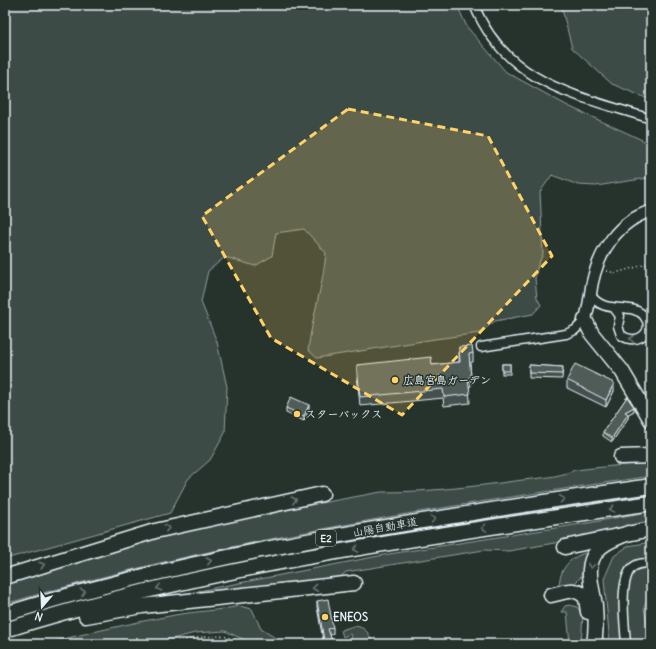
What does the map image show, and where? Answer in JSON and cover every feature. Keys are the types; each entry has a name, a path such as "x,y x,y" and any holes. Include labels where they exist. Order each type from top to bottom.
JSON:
{"highway":[{"path":"586,320 623,363 651,406"},
{"path":"586,320 592,334 622,371 651,420"},
{"path":"621,457 651,456"},
{"name":"山陽自動車道","path":"5,614 138,577 243,554 481,511 651,486"},
{"path":"5,576 155,531 322,494"},
{"name":"山陽自動車道","path":"5,630 141,592 247,569 413,539 651,503"},
{"path":"565,547 651,529"},
{"path":"594,644 595,606 590,563 599,548 628,533"},
{"path":"5,637 93,614 142,606 354,583"},
{"path":"551,596 570,590 582,593 586,598 589,629 588,644"}],"street":[{"path":"474,5 482,23 493,41 521,68 556,87 651,119"},
{"path":"481,347 566,334 574,330 586,320 596,267 602,254 616,232 630,221 651,211"},
{"path":"591,295 598,304 636,311 643,314 648,325 644,336 632,340 621,335 618,326 620,316 614,308"},
{"path":"626,644 624,586 627,576 632,568 638,564 651,563"}],"path":[{"path":"596,267 615,273 651,263"},
{"path":"166,644 224,636 243,644"}],"highlighted area":[{"path":"348,109 488,136 552,256 402,415 271,338 202,216"}],"shaded area":[{"path":"5,5 457,5 467,27 506,72 568,106 651,144 651,179 648,178 596,186 578,185 552,175 540,192 543,254 538,265 535,278 537,298 541,305 533,314 495,321 480,333 317,358 308,350 326,253 304,229 276,233 272,256 255,266 225,257 208,271 201,302 217,342 227,387 225,433 210,460 188,479 170,513 5,559"},
{"path":"561,5 651,5 651,100 612,84 572,48"},
{"path":"651,462 651,476 407,514 245,544 84,582 5,604 5,581 196,526 381,492 465,487 554,476 575,470"},
{"path":"651,511 651,526 509,551 484,550 346,572 338,579 199,595 198,591 389,554 594,522"},
{"path":"651,542 651,587 644,608 651,644 610,644 604,579 614,556 628,546"},
{"path":"589,552 580,578 574,584 559,588 563,569 567,564 576,557"},
{"path":"570,605 577,607 583,615 581,644 570,644 567,612 561,612 565,606"},
{"path":"239,606 252,609 261,629 285,644 254,644 225,631 195,633 172,639 119,644 43,644 158,618"},
{"path":"354,626 364,629 373,644 353,644 350,634 343,637 341,630"}],"building":[{"path":"472,346 473,353 469,354 471,377 468,378 470,394 444,397 443,389 360,397 357,365 431,357 432,365 460,362 459,347"},
{"path":"502,364 510,364 510,371 502,371"},
{"path":"575,364 614,383 606,400 567,380"},
{"path":"529,365 563,367 562,374 529,373"},
{"path":"291,397 309,405 304,416 286,408"},
{"path":"627,397 634,407 625,412 628,414 612,438 603,432"},
{"path":"328,599 333,628 328,629 333,644 320,644 319,642 324,640 317,601"},
{"path":"603,639 608,640 607,644 602,644"}],"place":[{"name":"広島宮島ガーデン","path":"395,380"},
{"name":"スターバックス","path":"297,414"},
{"name":"ENEOS","path":"325,617"}]}
